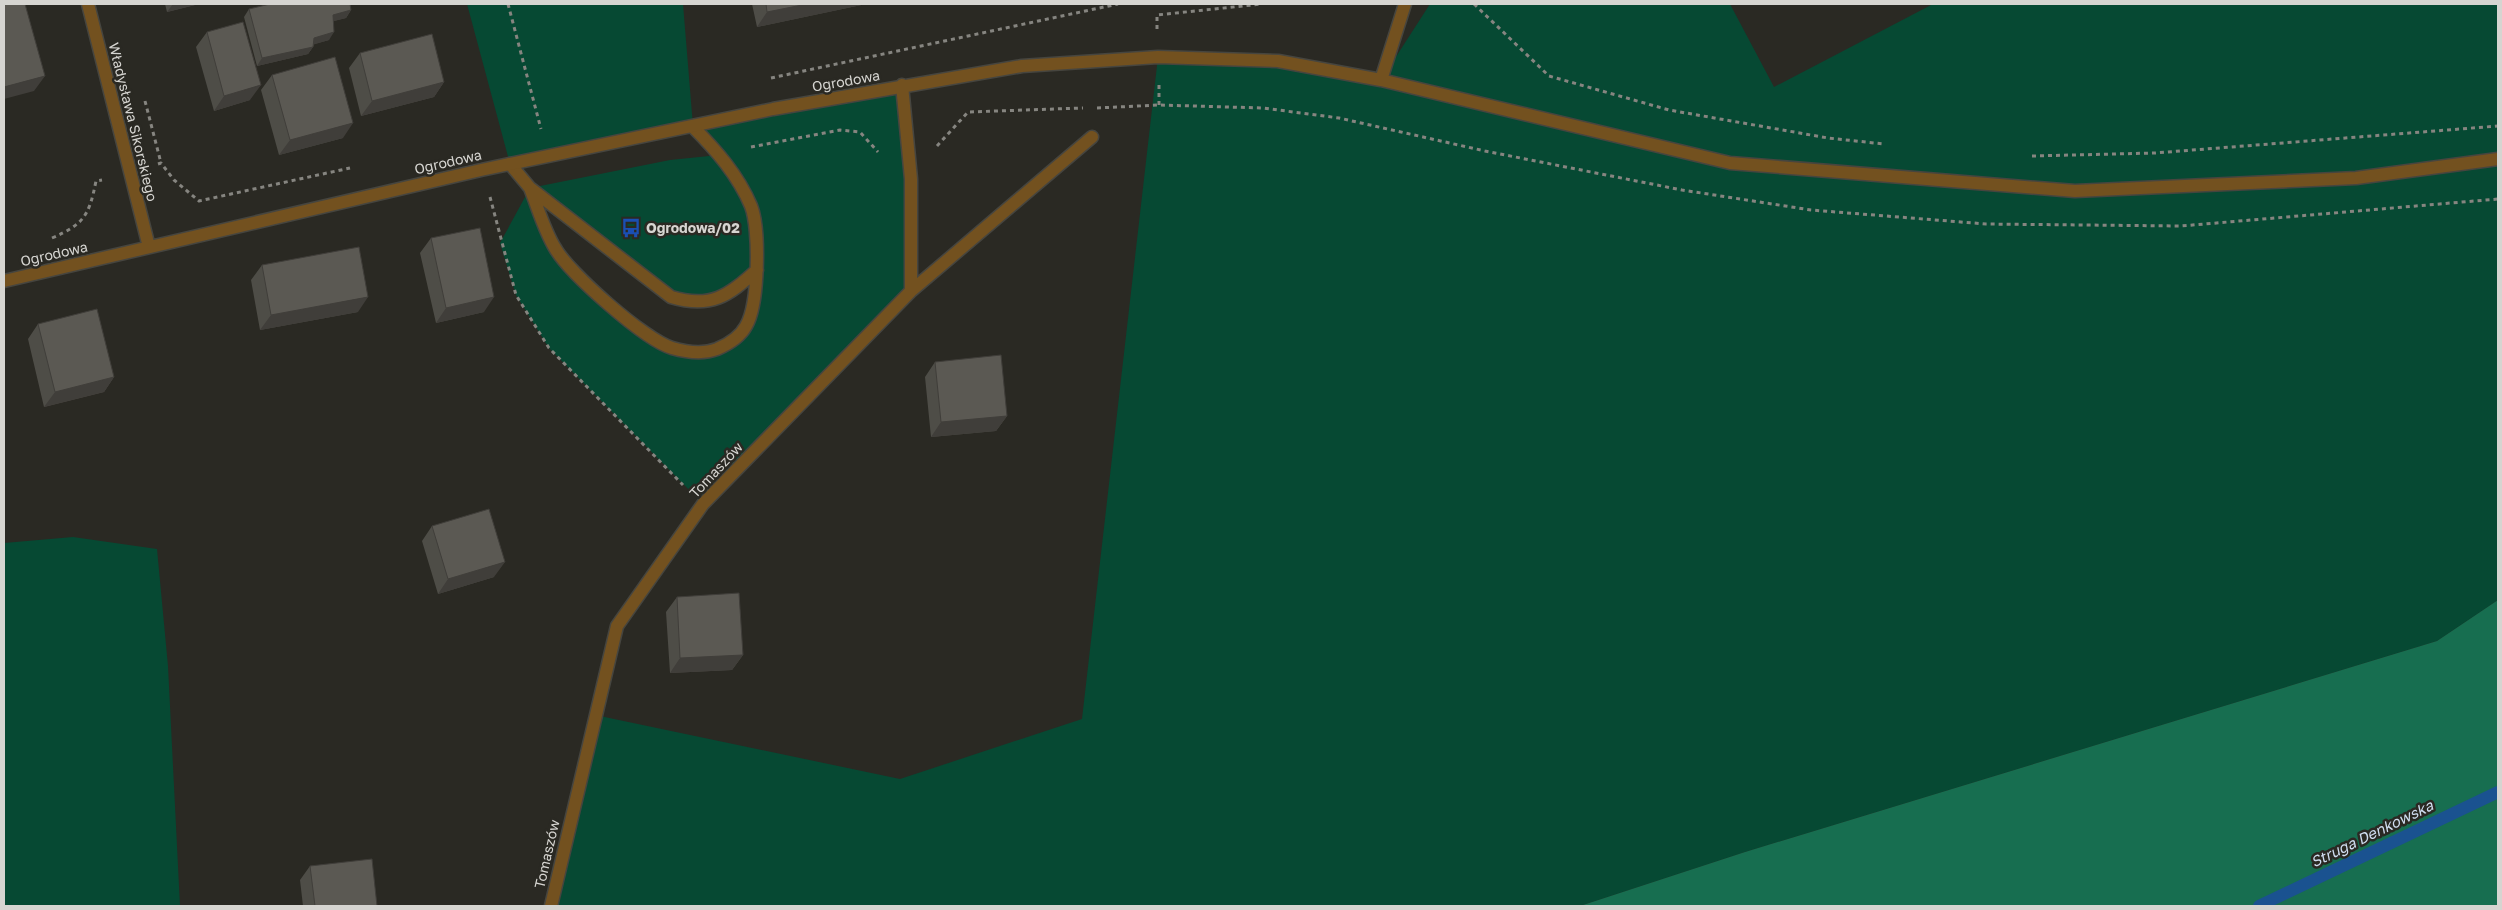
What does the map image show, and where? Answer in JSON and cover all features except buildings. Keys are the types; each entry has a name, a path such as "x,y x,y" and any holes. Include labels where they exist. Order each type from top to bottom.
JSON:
{"street":[{"name":"Władysława Sikorskiego","path":"88,4 149,247"},
{"path":"1381,80 1405,4"},
{"name":"Ogrodowa","path":"4,281 510,164 902,85 1022,66 1158,56 1278,61 1381,80 1730,163 2075,191 2356,178 2498,159"},
{"path":"902,85 911,179 911,291"},
{"path":"530,188 555,249 595,293 648,334 671,348 694,352 715,350 733,342 746,325 751,311 756,270 757,235 751,207 720,155 693,127"},
{"name":"Tomaszów","path":"551,906 617,626 703,504 911,291 1092,136"},
{"path":"510,164 530,188 671,296 686,302 716,300 736,289 756,270"}],"path":[{"path":"508,4 548,156"},
{"path":"765,79 1118,4"},
{"path":"1474,4 1548,76 1669,110 1828,138 1887,144"},
{"path":"720,155 840,130 860,132 876,147 880,155 935,147 968,112 1169,105 1263,108 1339,118 1485,151 1682,190 1811,210 1986,224 2181,226 2498,199"},
{"path":"530,129 550,125"},
{"path":"2023,156 2155,153 2498,126"},
{"path":"45,241 71,230 88,214 96,182 131,174 162,163 174,180 199,201 355,167"},
{"path":"480,198 499,197 530,188"},
{"path":"490,197 516,295 549,348 703,504"}],"green space":[{"path":"467,4 683,4 693,126 902,85 911,291 703,504 549,348 516,295 500,243 530,188 670,160 719,155 693,127 510,164","holes":["531,189 686,301 736,289 756,271 746,325 715,350 671,348 595,293 555,249"]},
{"path":"1430,4 1730,4 1774,87 1933,4 2498,4 2498,600 2437,641 1745,852 1580,906 551,906 595,715 900,779 1082,719 1158,57 1220,59 1381,80"},
{"path":"73,537 157,549 168,666 180,906 4,906 4,543"},
{"path":"2498,600 2498,906 1580,906 1745,852 2437,641"}],"waterway":[{"name":"Struga Denkowska","path":"2259,906 2498,792"}],"place":[{"name":"Ogrodowa/02","path":"631,228"}]}
